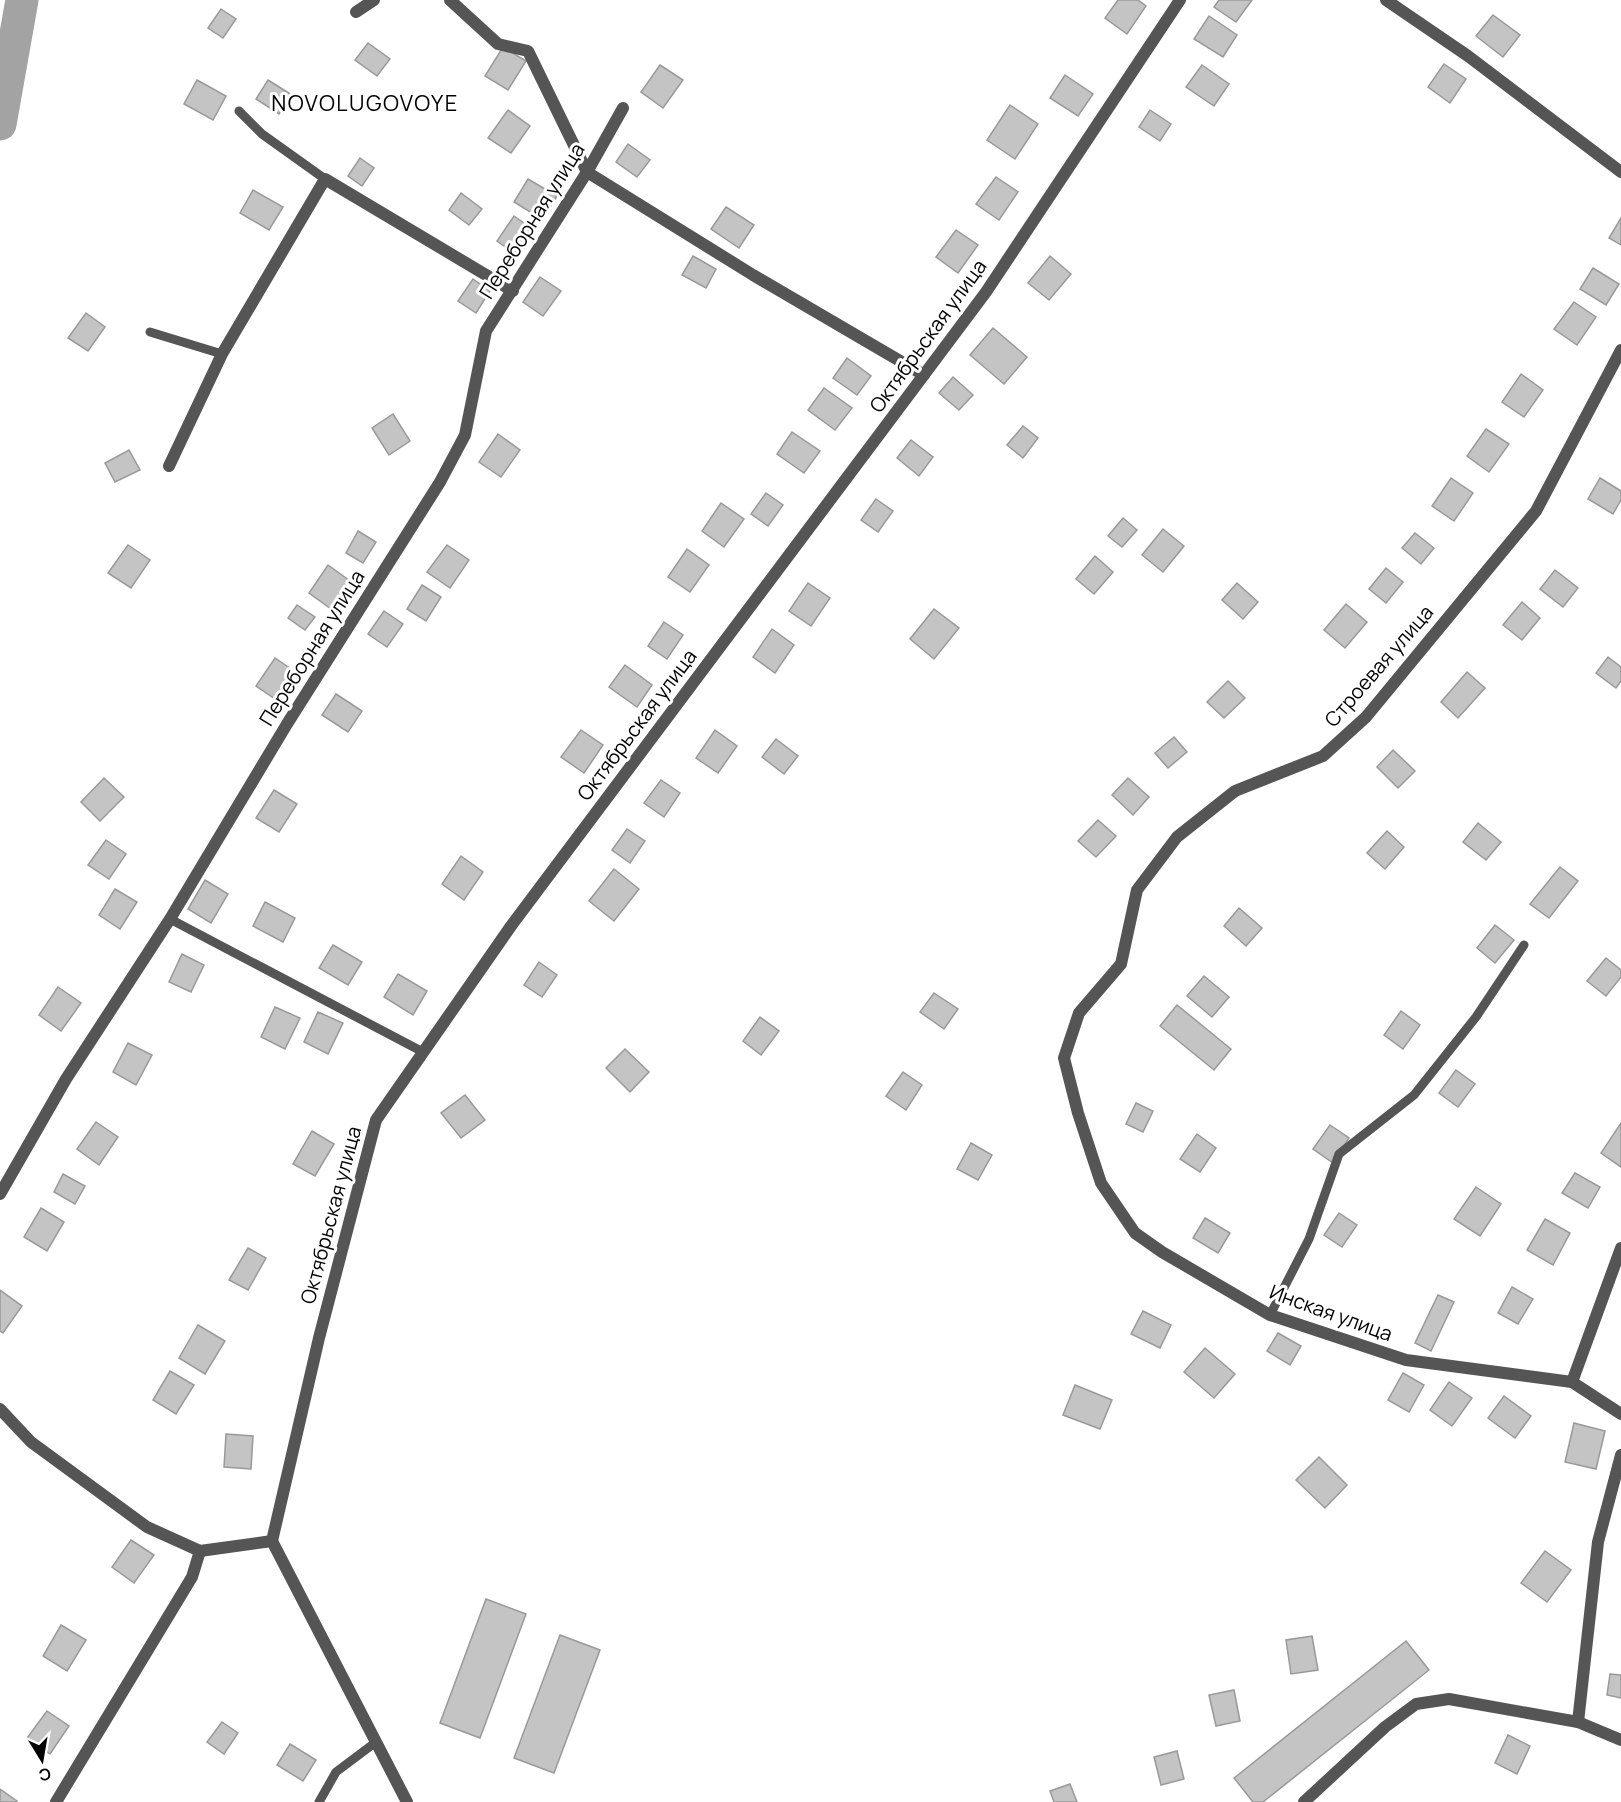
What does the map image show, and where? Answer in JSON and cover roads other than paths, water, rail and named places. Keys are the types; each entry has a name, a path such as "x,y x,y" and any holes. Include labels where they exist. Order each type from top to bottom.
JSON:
{"street":[{"path":"356,12 374,0"},
{"path":"450,0 498,44 528,51 587,172 924,375"},
{"name":"Октябрьская улица","path":"272,1541 319,1338 376,1120 511,926 986,292 1180,0"},
{"path":"1386,0 1468,56 1621,172"},
{"name":"Переборная улица","path":"0,1194 66,1079 170,919 460,445 465,435 486,331 587,172 623,108"},
{"path":"169,466 222,354 325,178 513,291"},
{"name":"Строевая улица","path":"1078,1113 1064,1058 1079,1013 1121,964 1137,890 1177,837 1235,791 1323,756 1366,717 1536,511 1621,350"},
{"name":"Инская улица","path":"1078,1113 1101,1184 1136,1233 1162,1252 1270,1315 1406,1360 1572,1382 1621,1414"},
{"path":"1572,1382 1621,1248"},
{"path":"0,1409 31,1442 147,1527 200,1551 272,1541 407,1802"},
{"path":"1578,1722 1598,1542 1621,1455"},
{"path":"56,1802 192,1577 200,1551"},
{"path":"1304,1802 1385,1727 1416,1704 1449,1699 1578,1722 1621,1740"}],"lane":[{"path":"238,111 262,134 325,178"},
{"path":"150,332 222,354"},
{"path":"170,919 423,1052"},
{"path":"1270,1315 1309,1239 1339,1154 1414,1095 1476,1017 1524,945"},
{"path":"319,1802 336,1772 376,1742"}],"waterway":[{"path":"0,124 22,0"}],"district":[{"name":"NOVOLUGOVOYE","path":"365,103"}]}
